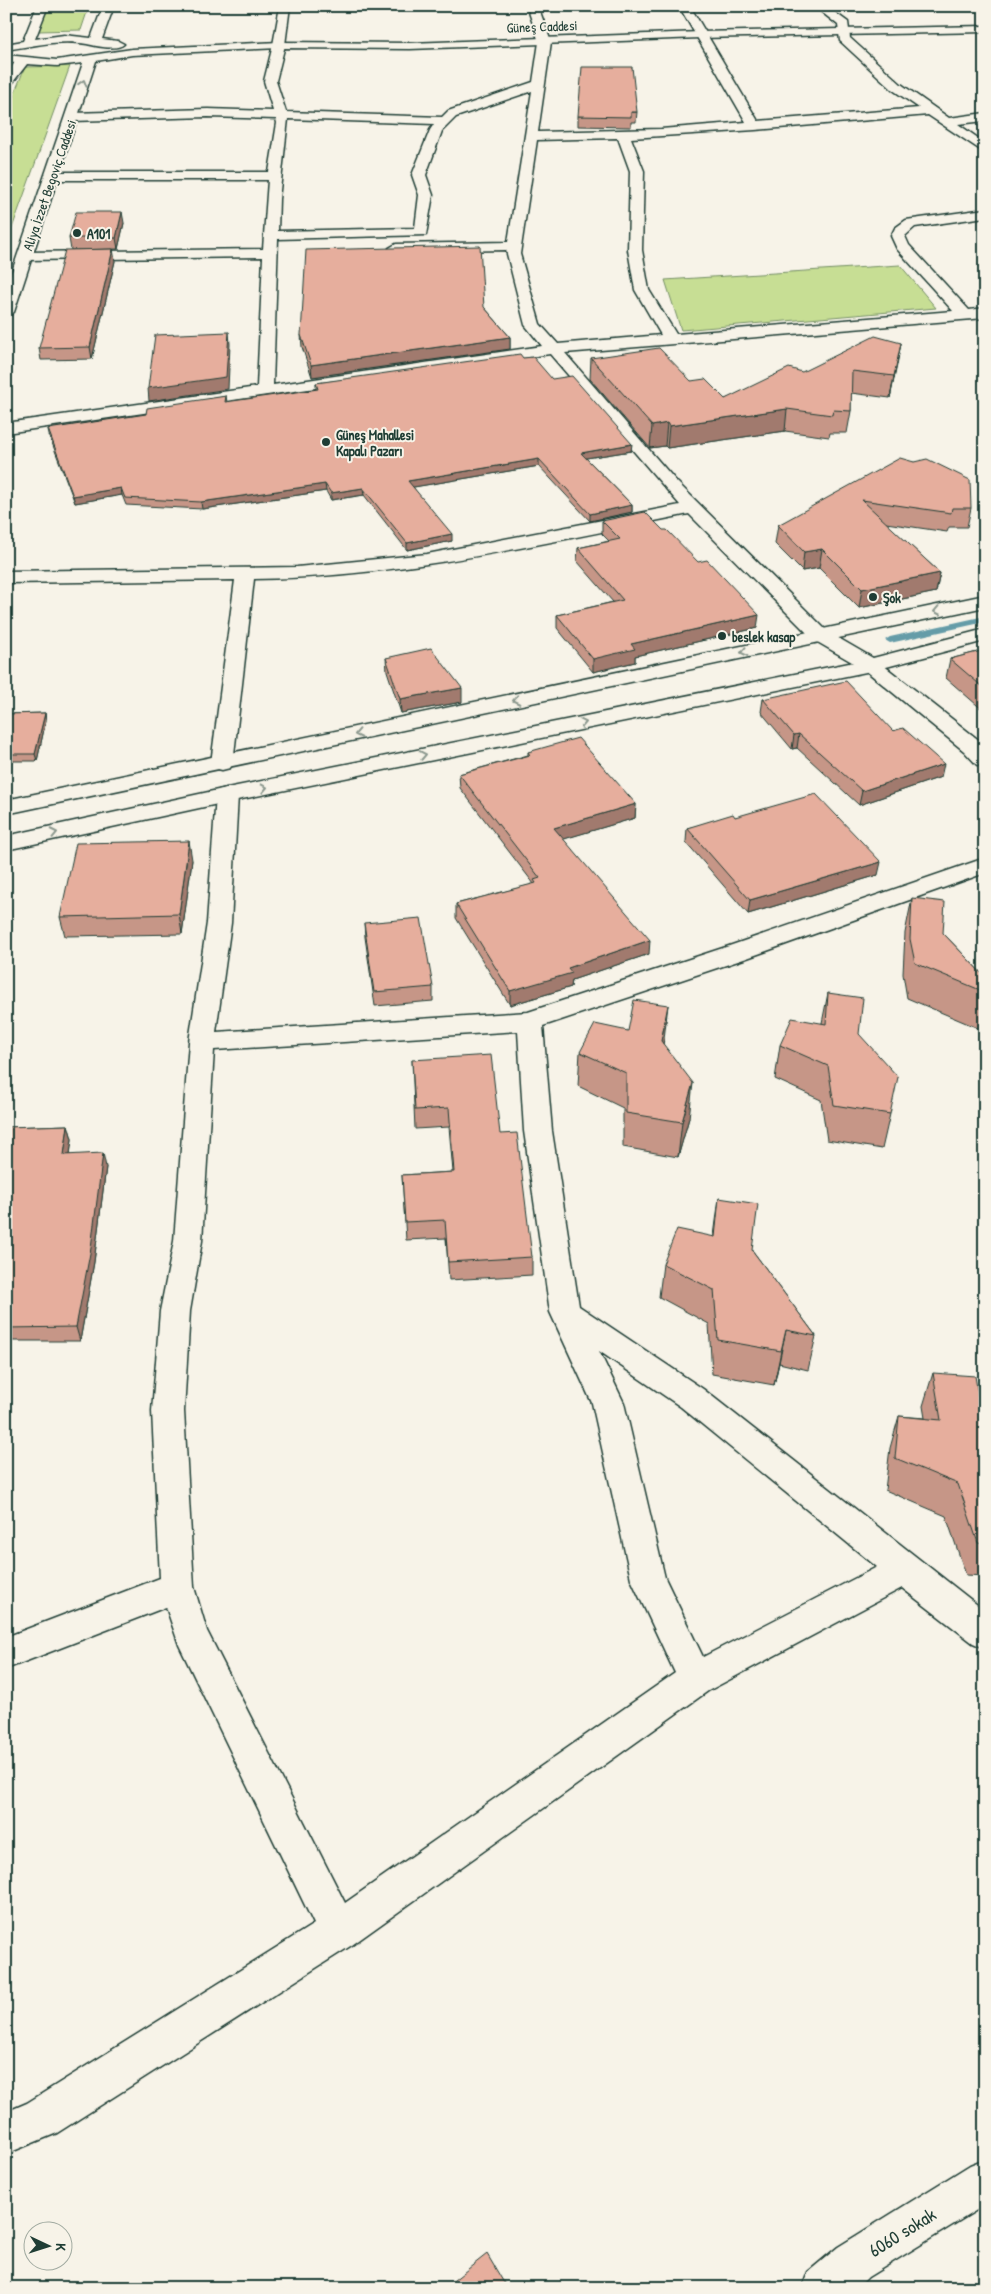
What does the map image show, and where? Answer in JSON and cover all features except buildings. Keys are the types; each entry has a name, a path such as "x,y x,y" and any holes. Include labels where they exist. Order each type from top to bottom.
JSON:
{"street":[{"path":"24,59 18,57 17,52 28,43 42,6"},
{"path":"95,43 109,6"},
{"path":"265,390 270,235 283,123 270,81 279,45 285,6"},
{"path":"532,6 545,42 513,254 533,325 670,486 821,636 871,665 972,746 985,760"},
{"path":"684,6 755,126"},
{"path":"819,6 844,24 844,39 897,87 985,149"},
{"name":"Güneş Caddesi","path":"190,48 279,45 410,46 700,35 985,29"},
{"path":"6,47 64,38 95,43 190,48"},
{"name":"Aliya İzzet Begoviç Caddesi","path":"6,312 91,57 100,50 95,43"},
{"path":"6,58 57,63 91,57 190,48"},
{"path":"6,83 24,59"},
{"path":"270,235 422,232 426,195 420,175 436,130 452,114 540,84"},
{"path":"532,136 661,133 929,110"},
{"path":"72,117 208,113 445,121"},
{"path":"946,122 985,117"},
{"path":"623,134 638,171 635,250 642,290 671,339"},
{"path":"52,176 276,176"},
{"path":"964,314 902,246 898,236 900,231 911,223 985,213"},
{"path":"377,248 514,246"},
{"path":"25,256 269,252 289,250"},
{"path":"6,428 554,349 985,313"},
{"path":"6,577 297,574 427,560 692,508"},
{"path":"222,763 245,574"},
{"path":"6,807 985,601"},
{"path":"6,843 227,795 871,665 985,635"},
{"path":"227,795 220,923 202,1042 188,1242 175,1311 168,1411 177,1587 191,1634 338,1931"},
{"path":"202,1042 530,1021 738,952 985,865"},
{"path":"530,1021 538,1131 565,1312 608,1404 648,1579 696,1679"},
{"path":"565,1312 692,1398 985,1632"},
{"path":"6,2133 42,2118 338,1931 696,1679 905,1570"},
{"path":"6,1653 177,1587"},
{"name":"6060 sokak","path":"824,2288 853,2262 985,2180"}],"green space":[{"path":"48,6 89,6 81,30 38,31"},
{"path":"70,66 6,245 6,114 25,67"},
{"path":"900,265 936,308 681,330 665,280"}],"waterway":[{"path":"890,640 985,619"}],"place":[{"name":"A101","path":"77,233"},
{"name":"Güneş Mahallesi Kapalı Pazarı","path":"326,442"},
{"name":"Şok","path":"873,597"},
{"name":"beslek kasap","path":"722,636"}]}
